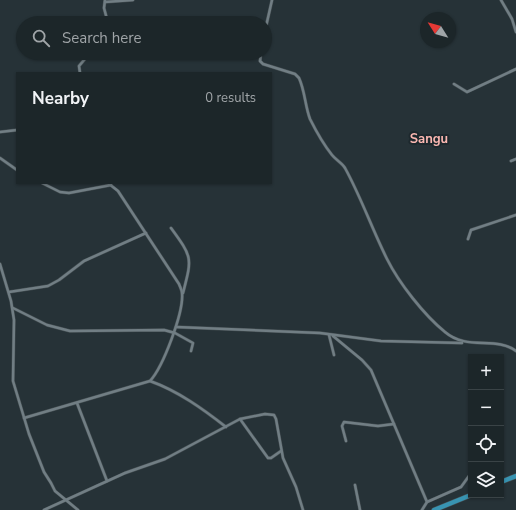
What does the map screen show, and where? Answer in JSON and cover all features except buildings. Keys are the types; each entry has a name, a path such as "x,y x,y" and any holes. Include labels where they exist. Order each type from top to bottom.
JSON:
{"highway":[{"path":"504,481 516,476"},
{"path":"434,510 468,496"}],"street":[{"path":"106,16 104,8 105,1 133,0"},
{"path":"268,16 272,0"},
{"path":"501,0 512,19 516,32"},
{"path":"80,72 79,66 84,60"},
{"path":"260,60 264,64 295,74 299,78 311,119 326,146 344,168 366,210 388,260 402,283 444,332 456,340 464,343"},
{"path":"454,84 467,92 516,69"},
{"path":"0,128 1,132 16,130"},
{"path":"0,158 16,169"},
{"path":"511,161 516,159"},
{"path":"44,184 60,192 69,193 112,185 118,191 179,284 182,294"},
{"path":"468,239 471,230 516,215"},
{"path":"150,381 160,366 175,333 182,294 190,264 190,258 171,228"},
{"path":"9,292 48,286 59,280 84,261 146,233"},
{"path":"0,264 9,292 14,320 13,381 29,434 44,472 55,490 78,510"},
{"path":"12,308 47,325 70,331 147,329 175,333 193,343 191,351"},
{"path":"176,327 271,330 362,337 381,341 464,343 499,346 516,352"},
{"path":"331,335 334,355"},
{"path":"331,335 362,360 371,370 427,502"},
{"path":"24,418 150,381 166,387 192,402 226,427"},
{"path":"77,403 107,481"},
{"path":"44,510 65,499 107,481 165,459 240,419 265,414 274,415 277,421 282,451 303,510"},
{"path":"240,419 268,458 271,458 282,451"},
{"path":"346,441 342,426 344,422 378,426 394,424"},
{"path":"422,510 427,502 461,488 468,478"},
{"path":"355,485 360,510"}],"district":[{"name":"Sangu","path":"429,138"}]}
